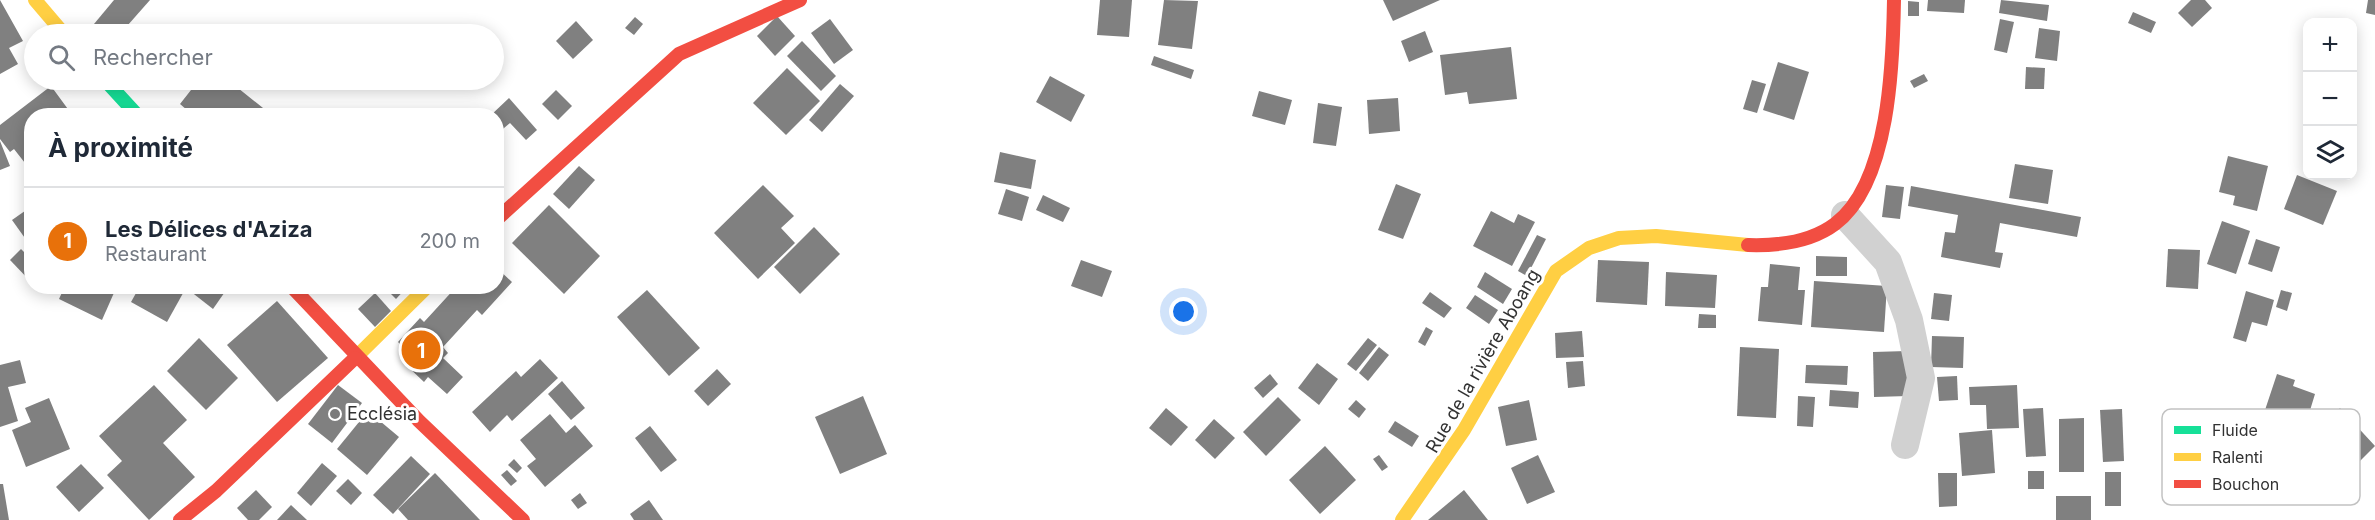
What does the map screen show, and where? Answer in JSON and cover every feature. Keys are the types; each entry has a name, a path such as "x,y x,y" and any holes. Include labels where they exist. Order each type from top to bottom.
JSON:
{"street":[{"path":"35,0 55,24"},
{"path":"504,212 680,54 800,0"},
{"name":"Rue de la rivière Aboang","path":"1402,520 1457,446 1556,271 1575,256 1601,243 1633,236 1752,245 1793,243 1821,233 1845,215 1861,193 1880,138 1889,78 1894,0"},
{"path":"114,90 131,108"},
{"path":"1845,215 1888,262 1909,320 1921,378 1905,445"},
{"path":"299,294 427,428 523,520"},
{"path":"193,516 420,294"}],"building":[{"path":"0,0 23,41 9,48 18,64 0,74"},
{"path":"114,0 150,0 129,24 94,24"},
{"path":"1100,0 1132,0 1129,37 1097,35"},
{"path":"1164,0 1198,1 1192,49 1158,45"},
{"path":"1383,0 1440,0 1393,21"},
{"path":"1928,0 1965,0 1964,13 1927,11"},
{"path":"2001,0 2049,5 2047,21 1999,13"},
{"path":"2191,0 2205,0 2212,8 2192,27 2178,13"},
{"path":"2368,0 2375,0 2375,15 2366,13"},
{"path":"1908,1 1919,2 1919,16 1908,16"},
{"path":"2133,12 2156,22 2151,33 2128,23"},
{"path":"777,16 795,36 775,56 757,36"},
{"path":"635,17 643,24 634,35 625,28"},
{"path":"830,19 853,50 834,64 811,33"},
{"path":"2000,19 2014,22 2007,53 1994,50"},
{"path":"576,21 593,40 573,59 556,41"},
{"path":"2039,28 2060,31 2057,61 2035,58"},
{"path":"1425,31 1433,52 1409,62 1401,41"},
{"path":"802,41 836,76 821,91 787,56"},
{"path":"1511,47 1517,99 1469,104 1467,92 1445,95 1440,55"},
{"path":"1154,56 1194,70 1191,79 1151,65"},
{"path":"1778,62 1809,72 1794,120 1763,110"},
{"path":"2026,67 2045,68 2044,89 2025,89"},
{"path":"787,68 820,101 786,135 753,103"},
{"path":"1924,74 1928,81 1914,88 1910,81"},
{"path":"1050,76 1085,95 1071,122 1036,102"},
{"path":"1752,80 1766,84 1757,113 1743,109"},
{"path":"840,84 854,96 822,132 809,120"},
{"path":"46,90 54,90 67,108 24,108 24,162 14,149 10,152 0,139 0,125"},
{"path":"191,90 240,90 263,108 185,108 180,104"},
{"path":"556,90 572,106 558,120 542,104"},
{"path":"1259,91 1292,100 1285,125 1252,116"},
{"path":"509,98 537,130 526,140 510,123 504,128 504,108 498,108"},
{"path":"1398,98 1400,131 1369,134 1367,100"},
{"path":"1318,103 1342,107 1336,146 1313,143"},
{"path":"0,141 10,166 0,170"},
{"path":"1000,152 1036,160 1031,189 994,182"},
{"path":"2228,156 2268,166 2257,211 2233,205 2235,196 2219,192"},
{"path":"2015,164 2053,170 2048,204 2009,198"},
{"path":"579,166 595,180 569,209 553,194"},
{"path":"2297,175 2303,177 2303,180 2310,180 2337,191 2323,225 2284,209"},
{"path":"1396,184 1421,194 1403,239 1378,230"},
{"path":"763,185 794,216 781,228 795,243 758,279 714,233"},
{"path":"1886,185 1904,187 1900,219 1882,217"},
{"path":"1911,186 2081,217 2077,237 2000,223 1995,252 2003,253 2000,268 1941,257 1945,232 1955,233 1958,215 1908,206"},
{"path":"1006,189 1029,197 1022,221 998,214"},
{"path":"1043,195 1070,208 1063,222 1036,210"},
{"path":"549,205 600,256 564,294 512,243"},
{"path":"1491,211 1514,223 1518,214 1535,222 1512,266 1473,246"},
{"path":"24,212 24,237 12,220"},
{"path":"2222,221 2250,231 2236,274 2207,264"},
{"path":"814,227 840,254 800,294 774,267"},
{"path":"1537,235 1546,239 1527,276 1518,271"},
{"path":"2256,239 2280,247 2272,272 2248,264"},
{"path":"21,249 24,252 24,275 10,260"},
{"path":"2168,249 2200,250 2198,289 2166,287"},
{"path":"1816,256 1847,257 1847,276 1816,276"},
{"path":"1081,260 1112,271 1102,297 1071,286"},
{"path":"1598,260 1649,262 1647,305 1596,302"},
{"path":"1770,264 1800,267 1798,290 1805,290 1802,325 1758,321 1761,287 1768,287"},
{"path":"1485,272 1512,289 1503,304 1477,287"},
{"path":"1666,272 1717,275 1715,308 1665,306"},
{"path":"504,274 512,282 504,291"},
{"path":"1814,281 1887,286 1884,332 1811,327"},
{"path":"647,290 700,348 669,376 617,317"},
{"path":"2281,290 2292,293 2287,311 2276,307"},
{"path":"2246,291 2274,300 2267,326 2252,322 2246,342 2233,338"},
{"path":"1430,292 1452,308 1444,318 1422,303"},
{"path":"1934,293 1952,295 1949,321 1931,319"},
{"path":"61,294 113,294 102,320 59,299"},
{"path":"136,294 183,294 167,322 131,302"},
{"path":"194,294 223,294 213,309"},
{"path":"376,294 391,311 375,327 358,309"},
{"path":"391,294 401,294 396,299"},
{"path":"450,294 501,294 482,315 477,310 443,347 448,353 443,358 463,377 447,394 428,377 424,382 404,363 411,355 398,342 420,318 424,322"},
{"path":"1475,295 1498,310 1489,324 1466,308"},
{"path":"277,301 328,358 277,402 227,345"},
{"path":"1699,314 1716,315 1716,328 1698,328"},
{"path":"1426,327 1433,331 1425,346 1418,342"},
{"path":"1582,331 1584,357 1556,358 1555,333"},
{"path":"1932,336 1964,337 1963,368 1931,367"},
{"path":"199,338 238,378 206,410 167,371"},
{"path":"1368,338 1377,345 1356,371 1347,364"},
{"path":"1379,347 1389,355 1368,381 1359,373"},
{"path":"1740,347 1779,349 1776,418 1737,416"},
{"path":"1907,351 1908,396 1874,397 1873,352"},
{"path":"540,359 558,378 512,421 507,415 490,432 472,412 516,371 521,377"},
{"path":"20,360 26,383 8,387 18,421 0,427 0,365"},
{"path":"1583,361 1585,386 1568,388 1566,362"},
{"path":"1317,363 1338,379 1319,405 1298,388"},
{"path":"1806,365 1848,366 1847,385 1805,383"},
{"path":"717,369 731,384 708,406 694,391"},
{"path":"1270,374 1278,384 1263,398 1254,388"},
{"path":"2277,374 2295,380 2293,386 2315,394 2310,409 2265,409"},
{"path":"1957,376 1958,400 1939,401 1937,377"},
{"path":"562,381 585,408 571,420 548,394"},
{"path":"154,385 187,420 163,443 195,477 149,520 107,475 122,461 99,436"},
{"name":"Ecclésia","path":"338,385 362,403 332,443 308,424"},
{"path":"2017,385 2019,428 1987,429 1986,405 1970,405 1969,387"},
{"path":"1830,390 1859,392 1858,408 1829,406"},
{"path":"863,396 887,454 840,474 815,417"},
{"path":"1798,396 1815,397 1813,427 1797,426"},
{"path":"1278,397 1301,420 1266,456 1243,432"},
{"path":"49,398 70,449 26,467 12,430 31,422 25,408"},
{"path":"1356,400 1366,409 1359,418 1348,409"},
{"path":"1529,400 1537,440 1506,446 1498,407"},
{"path":"1166,408 1188,427 1171,446 1149,428"},
{"path":"2043,408 2046,456 2026,457 2023,409"},
{"path":"2122,409 2124,461 2103,462 2100,410"},
{"path":"368,411 399,437 367,475 337,449"},
{"path":"550,414 566,433 575,425 593,446 545,487 527,466 536,459 520,440"},
{"path":"2084,418 2084,472 2059,472 2059,419"},
{"path":"1214,419 1235,438 1215,459 1195,440"},
{"path":"1395,421 1419,436 1412,447 1388,432"},
{"path":"650,426 677,460 661,472 635,438"},
{"path":"1992,430 1995,473 1962,476 1959,433"},
{"path":"2360,430 2375,446 2360,461"},
{"path":"1325,446 1356,480 1320,514 1289,480"},
{"path":"1379,455 1388,467 1382,471 1373,459"},
{"path":"1538,455 1555,492 1527,504 1511,468"},
{"path":"411,456 430,474 393,514 373,495"},
{"path":"514,459 522,468 517,473 508,465"},
{"path":"322,463 337,476 311,506 297,493"},
{"path":"81,464 104,488 79,512 56,487"},
{"path":"507,470 517,481 511,486 501,475"},
{"path":"2028,471 2044,471 2044,489 2028,489"},
{"path":"2105,472 2121,472 2121,506 2105,506"},
{"path":"435,473 480,520 408,520 398,509"},
{"path":"1938,473 1957,473 1957,506 1939,507"},
{"path":"348,479 362,493 351,505 336,491"},
{"path":"0,484 3,484 9,520 0,520"},
{"path":"256,490 272,507 259,520 248,520 237,508"},
{"path":"1464,490 1488,520 1428,520"},
{"path":"580,493 587,503 578,509 571,500"},
{"path":"2056,496 2091,496 2091,520 2056,520"},
{"path":"649,500 663,520 634,520 630,514"},
{"path":"291,505 307,520 277,520"}],"traffic: fast":[{"path":"114,90 131,108"}],"traffic: slow":[{"path":"35,0 55,24"},
{"path":"1402,520 1464,430 1556,271 1589,248 1619,238 1656,236 1748,245"},
{"path":"355,358 420,294"}],"traffic: jam":[{"path":"504,213 679,54 800,0"},
{"path":"1748,245 1782,244 1816,235 1835,224 1853,205 1867,180 1878,151 1885,120 1892,55 1894,0"},
{"path":"299,294 419,421 523,520"},
{"path":"180,520 216,491 355,358"}],"place":[{"name":"Les Délices d'Aziza","path":"421,350"},
{"name":"Ecclésia","path":"335,414"}]}
